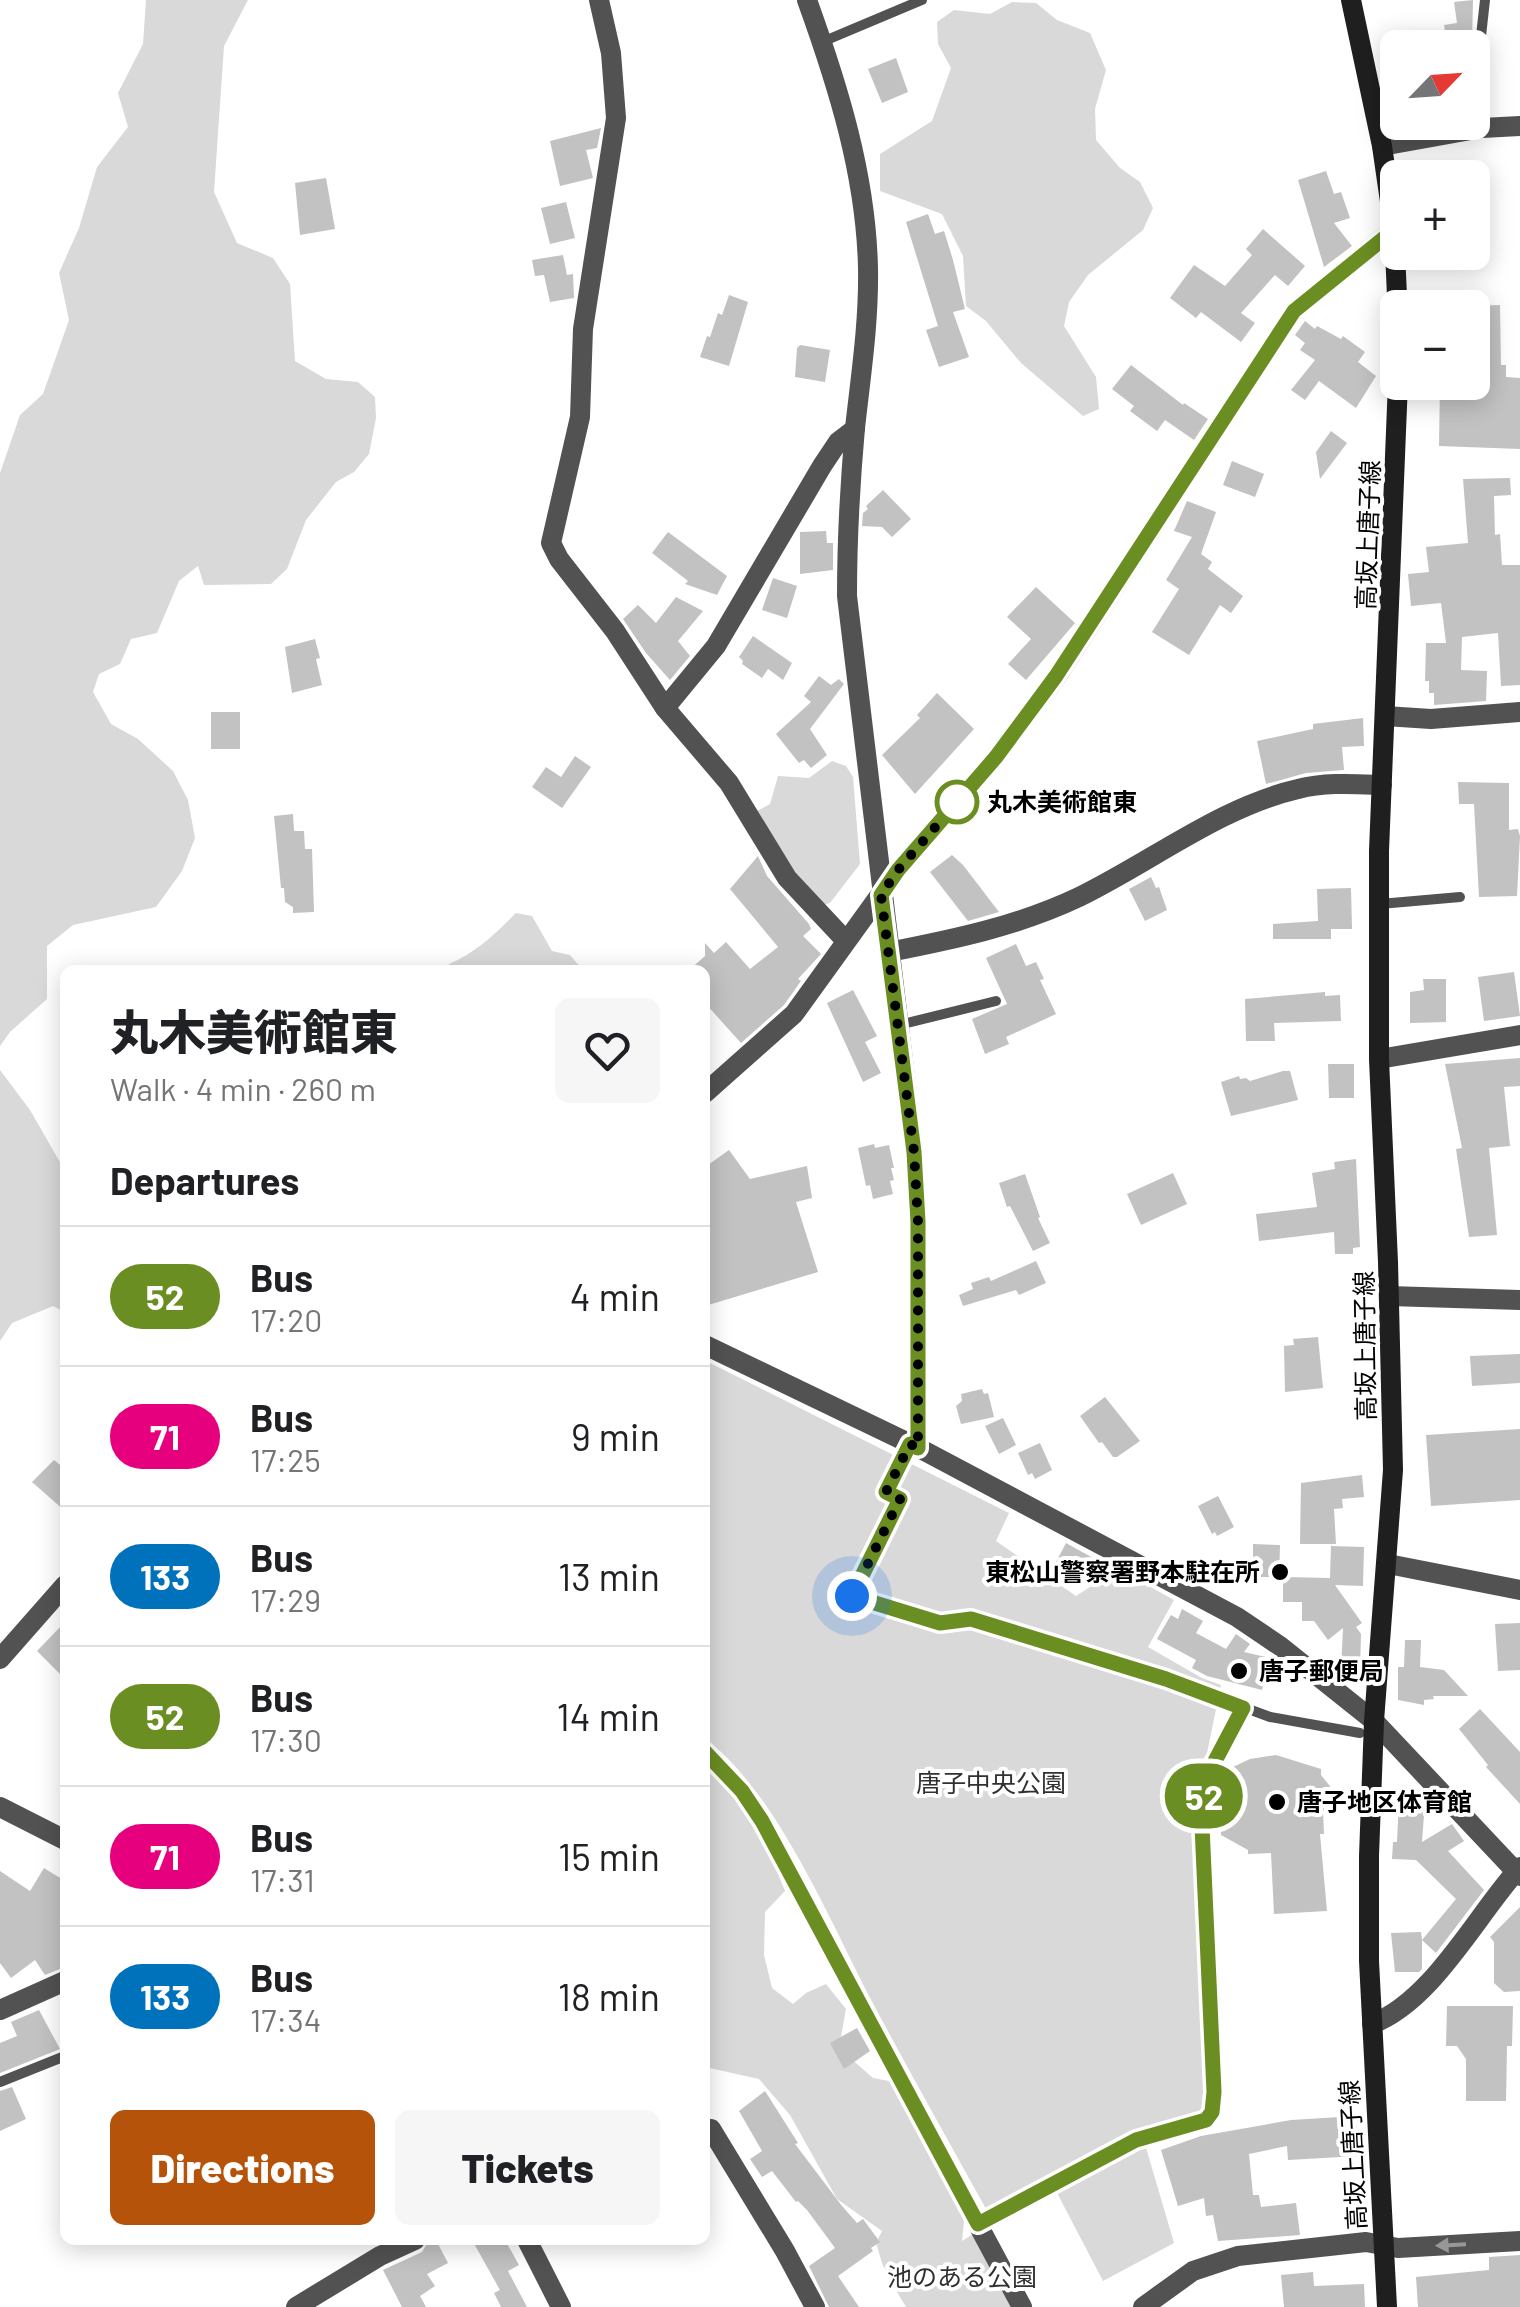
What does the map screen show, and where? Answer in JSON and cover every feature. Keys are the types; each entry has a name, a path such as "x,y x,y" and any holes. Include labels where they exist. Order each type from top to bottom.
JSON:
{"main road":[{"path":"1352,0 1384,160"},
{"name":"高坂上唐子線","path":"1387,2307 1372,2024 1367,1727 1388,1564 1393,1470 1378,1059 1382,785 1397,400"}],"street":[{"path":"599,0 611,53 616,118 582,329 580,417 551,543 558,559 614,631 665,708 730,783 787,878 846,940"},
{"path":"807,0 843,105 860,188 868,266 866,343 848,531 847,596 914,1152 918,1222 914,1446"},
{"path":"1490,128 1520,126"},
{"path":"1382,146 1415,140"},
{"path":"710,1088 794,1014 898,870 996,757 1056,676 1294,311 1380,241"},
{"path":"665,708 716,646 822,466 838,442 855,429"},
{"path":"1385,716 1431,719 1520,712"},
{"path":"889,952 1016,924 1079,897 1232,814 1298,788 1339,783 1382,785"},
{"path":"1378,1059 1520,1035"},
{"path":"1389,1296 1520,1300"},
{"path":"710,1348 914,1446 1237,1618 1280,1646 1519,1871 1420,1989 1388,2017 1372,2024"},
{"path":"1388,1564 1520,1590"},
{"path":"0,1660 60,1592"},
{"path":"710,1757 742,1791 762,1821 1022,2307"},
{"path":"0,1807 60,1837"},
{"path":"0,2010 60,1983"},
{"path":"710,2129 785,2250 815,2307"},
{"path":"1143,2307 1194,2271 1217,2261 1366,2242 1398,2248 1520,2241"},
{"path":"296,2307 404,2245"},
{"path":"529,2245 561,2307"}],"lane":[{"path":"822,42 922,0"},
{"path":"1481,30 1485,0"},
{"path":"1380,904 1460,897"},
{"path":"898,1025 996,1001"},
{"path":"914,1446 886,1492 900,1499 852,1596 940,1623 971,1619 1166,1679 1270,1717 1367,1727"},
{"path":"978,2224 1136,2140 1192,2126 1206,2120 1212,2112 1202,1826 1205,1780 1243,1708"},
{"path":"0,2082 60,2058"}],"green space":[{"path":"146,0 248,0 224,46 214,192 237,243 273,258 290,284 295,361 326,379 358,382 375,397 376,418 369,454 354,472 336,482 306,520 287,569 271,584 204,585 198,566 179,581 157,633 131,639 120,664 99,674 93,692 111,724 138,739 173,771 188,800 195,838 182,871 156,907 73,925 47,946 47,999 0,1046 0,473 20,415 43,394 69,320 59,273 79,228 97,167 128,127 118,93 143,44"},
{"path":"1012,2 1036,3 1057,20 1090,33 1106,70 1095,109 1096,140 1120,168 1140,182 1153,208 1143,230 1088,275 1069,302 1064,326 1096,377 1099,409 1083,416 1021,363 986,321 966,306 963,256 942,214 880,191 880,154 932,121 951,68 938,44 937,22 954,10 990,14"},
{"path":"832,761 846,766 853,777 860,864 830,903 823,905 792,878 755,812 770,804 778,776 809,778"},
{"path":"516,913 532,916 552,951 570,955 579,965 449,965 493,935"},
{"path":"0,1070 30,1110 60,1162 60,1310 53,1306 12,1323 0,1341"},
{"name":"唐子中央公園","path":"710,1363 1009,1513 996,1541 1076,1596 1118,1569 1174,1600 1148,1647 1221,1685 1196,1807 1207,2110 1193,2122 1142,2134 1174,2243 1103,2281 1056,2191 995,2225 869,1996 798,1857 754,1789 710,1743"},
{"name":"池のある公園","path":"710,1766 743,1802 785,1891 765,1912 764,1955 772,1988 793,2004 826,1984 846,2009 839,2048 873,2078 889,2081 965,2212 962,2241 973,2234 1012,2307 906,2307 893,2285 897,2282 883,2266 876,2243 882,2231 837,2199 790,2115 759,2079 710,2068"}],"building":[{"path":"1473,0 1472,30 1445,30 1444,25 1457,23 1454,2"},
{"path":"896,58 908,92 882,103 868,69"},
{"path":"601,128 597,148 586,150 593,178 560,186 550,141"},
{"path":"1326,171 1334,194 1341,192 1350,218 1334,223 1352,246 1324,267 1298,180"},
{"path":"326,178 335,229 300,235 295,183"},
{"path":"566,202 575,238 550,244 541,208"},
{"path":"928,214 935,234 944,231 953,260 965,309 953,312 969,357 939,367 926,330 938,326 906,222"},
{"path":"1263,229 1305,266 1288,286 1275,275 1241,313 1255,323 1241,342 1201,312 1196,318 1170,298 1194,265 1225,286 1252,255 1246,249"},
{"path":"563,255 567,275 573,274 574,298 550,302 544,275 535,276 532,260"},
{"path":"729,295 748,302 729,366 700,357"},
{"path":"1490,305 1500,305 1501,365 1506,365 1506,377 1520,378 1520,449 1439,446 1440,400 1490,400"},
{"path":"1305,321 1315,329 1317,326 1341,339 1343,336 1365,352 1358,362 1376,376 1356,408 1319,381 1305,400 1291,390 1315,360 1300,350 1305,343 1295,335"},
{"path":"800,345 830,350 825,382 795,377"},
{"path":"1131,365 1208,419 1194,440 1165,420 1157,431 1130,411 1134,406 1112,389"},
{"path":"1331,431 1347,443 1320,479 1316,452"},
{"path":"1232,461 1264,474 1255,497 1223,485"},
{"path":"1510,478 1511,495 1494,496 1495,535 1500,534 1502,565 1520,565 1520,685 1501,686 1498,633 1462,637 1461,670 1487,671 1486,701 1434,705 1434,693 1429,693 1429,681 1425,681 1426,643 1446,643 1441,603 1411,606 1408,574 1429,572 1426,547 1468,543 1463,479"},
{"path":"883,490 911,519 892,537 882,527 862,526 866,506"},
{"path":"1187,501 1216,512 1201,554 1212,562 1208,569 1243,596 1231,613 1220,605 1189,655 1152,632 1179,589 1166,580 1192,537 1174,531"},
{"path":"826,531 827,543 833,543 833,570 800,574 800,532"},
{"path":"668,532 727,576 717,595 685,584 688,581 652,553"},
{"path":"773,578 797,586 787,618 762,610"},
{"path":"1036,587 1075,623 1026,680 1008,664 1031,639 1007,617"},
{"path":"676,597 703,611 678,641 690,656 670,680 623,619 638,605 656,623"},
{"path":"753,636 792,663 783,680 768,669 762,678 742,664 739,657"},
{"path":"315,639 322,685 292,693 285,647"},
{"path":"819,676 831,685 839,679 844,684 810,729 827,755 811,768 804,760 799,763 776,734 811,702 804,696"},
{"path":"937,693 974,729 915,794 882,755 920,718 917,715"},
{"path":"211,712 240,712 240,749 211,749"},
{"path":"1363,718 1364,746 1342,747 1344,770 1306,773 1266,784 1257,741 1313,729 1313,724"},
{"path":"575,756 591,767 562,808 532,787 546,767 561,777"},
{"path":"1458,782 1509,783 1509,830 1518,829 1520,836 1517,896 1479,897 1474,804 1459,804"},
{"path":"293,814 294,831 304,831 305,849 312,849 314,912 293,913 281,888 274,816"},
{"path":"952,855 999,912 968,921 930,872"},
{"path":"758,856 767,876 809,924 811,929 803,936 821,954 798,979 801,981 784,1005 741,1043 710,1009 710,965 695,965 705,956 705,943 714,953 726,942 750,969 778,947 730,889"},
{"path":"1151,877 1167,910 1145,921 1129,889"},
{"path":"1351,888 1352,929 1331,929 1331,939 1273,939 1273,924 1318,921 1317,889"},
{"path":"1016,944 1026,966 1036,962 1056,1014 1006,1037 1009,1044 985,1054 972,1019 1007,1004 986,958"},
{"path":"1514,972 1520,1016 1484,1021 1478,977"},
{"path":"1423,979 1446,979 1446,1022 1410,1023 1410,992 1424,990"},
{"path":"853,990 877,1036 865,1042 881,1073 863,1082 827,1003"},
{"path":"1325,992 1325,996 1340,995 1341,1021 1274,1023 1275,1041 1246,1041 1245,999"},
{"path":"1520,1058 1520,1086 1504,1087 1510,1146 1489,1148 1497,1235 1469,1237 1456,1149 1462,1148 1445,1064"},
{"path":"1328,1064 1354,1064 1354,1098 1329,1098"},
{"path":"1290,1071 1298,1100 1231,1116 1221,1082 1239,1076 1250,1081"},
{"path":"874,1144 875,1148 889,1145 894,1180 890,1181 893,1194 873,1199 870,1185 866,1186 858,1148"},
{"path":"729,1150 750,1179 807,1166 812,1198 796,1202 818,1272 710,1304 710,1163"},
{"path":"1356,1159 1360,1247 1353,1248 1353,1254 1335,1254 1334,1232 1259,1241 1256,1214 1317,1207 1312,1173 1335,1169 1334,1162"},
{"path":"1173,1173 1187,1204 1141,1225 1127,1194"},
{"path":"1025,1174 1050,1243 1033,1251 1010,1206 1007,1207 999,1183"},
{"path":"1036,1261 1046,1283 1019,1295 1016,1290 963,1306 959,1295 973,1289 971,1283 989,1277 991,1281"},
{"path":"1318,1337 1323,1388 1285,1392 1284,1346 1294,1345 1293,1339"},
{"path":"1520,1354 1520,1383 1472,1386 1470,1356"},
{"path":"982,1389 984,1394 988,1393 994,1417 961,1424 956,1406 962,1401 961,1394"},
{"path":"1105,1397 1140,1441 1117,1457 1099,1443 1080,1416"},
{"path":"1003,1418 1016,1445 999,1454 985,1426"},
{"path":"1520,1429 1520,1500 1431,1506 1426,1435"},
{"path":"1040,1443 1052,1470 1035,1479 1032,1473 1028,1475 1018,1453"},
{"path":"54,1460 60,1465 60,1507 32,1482"},
{"path":"1362,1475 1364,1497 1342,1499 1343,1508 1334,1509 1336,1544 1300,1544 1301,1483"},
{"path":"1218,1496 1234,1527 1217,1536 1212,1534 1198,1506"},
{"path":"1066,1543 1093,1558 1081,1580 1054,1566"},
{"path":"1253,1544 1280,1545 1279,1577 1253,1577"},
{"path":"1331,1546 1364,1547 1363,1586 1335,1585 1362,1623 1356,1627 1361,1634 1360,1670 1341,1669 1343,1628 1328,1640 1314,1621 1302,1621 1302,1602 1283,1602 1283,1577 1330,1578"},
{"path":"1182,1609 1203,1621 1196,1633 1226,1649 1236,1634 1250,1644 1244,1652 1270,1658 1262,1690 1207,1676 1192,1668 1196,1660 1157,1639 1171,1615 1178,1619"},
{"path":"1520,1623 1520,1670 1498,1671 1495,1624"},
{"path":"60,1627 60,1674 37,1651"},
{"path":"1405,1640 1421,1640 1420,1667 1444,1670 1468,1696 1433,1696 1434,1699 1424,1700 1424,1705 1398,1700 1398,1667 1404,1667"},
{"path":"1480,1709 1520,1752 1520,1804 1486,1767 1459,1729"},
{"name":"唐子地区体育館","path":"1276,1755 1321,1769 1333,1790 1334,1811 1323,1811 1324,1834 1320,1834 1327,1911 1274,1914 1271,1853 1248,1854 1248,1850 1221,1835 1218,1774 1250,1759"},
{"path":"1399,1799 1425,1801 1422,1842 1452,1824 1464,1841 1448,1851 1484,1890 1436,1953 1422,1940 1456,1899 1416,1860 1392,1859"},
{"path":"44,1868 60,1878 60,1969 45,1975 35,1960 11,1978 0,1963 0,1871 30,1891"},
{"path":"1520,1907 1520,1991 1504,1992 1494,1983 1494,1942 1490,1937"},
{"path":"1421,1932 1422,1969 1395,1972 1391,1933"},
{"path":"1447,2006 1513,2006 1512,2046 1507,2046 1506,2101 1466,2101 1466,2059 1457,2046 1446,2046"},
{"path":"39,2010 60,2049 0,2073 0,2043 17,2036 11,2022"},
{"path":"857,2028 870,2051 844,2069 830,2043"},
{"path":"12,2087 26,2119 0,2131 0,2091"},
{"path":"765,2091 798,2143 795,2144 842,2206 857,2223 863,2219 880,2242 838,2276 859,2307 829,2307 809,2266 835,2248 772,2171 762,2177 750,2159 762,2151 739,2111"},
{"path":"1356,2116 1358,2156 1288,2160 1287,2146 1249,2154 1253,2195 1259,2195 1261,2207 1296,2203 1300,2235 1218,2241 1213,2215 1206,2216 1204,2198 1178,2206 1161,2150 1201,2136 1291,2120"},
{"path":"426,2245 439,2245 448,2263 427,2274 435,2286 420,2296 426,2307 402,2307 383,2270 422,2252"},
{"path":"475,2245 508,2245 519,2265 508,2271 527,2307 501,2307 494,2293 500,2290"},
{"path":"1520,2255 1520,2307 1418,2307 1416,2277 1489,2270 1489,2257"},
{"path":"1313,2272 1314,2286 1364,2284 1365,2307 1284,2307 1281,2275"}],"bus line":[{"name":"52","path":"710,1756 742,1791 762,1821 978,2224 1136,2140 1192,2126 1206,2120 1212,2112 1202,1826 1205,1780 1243,1708 1166,1679 971,1619 940,1623 852,1596 900,1499 886,1492 910,1444 918,1448 918,1222 914,1152 881,895 996,757 1056,676 1294,311 1380,241"}],"place":[{"name":"丸木美術館東","path":"957,802"},
{"name":"東松山警察署野本駐在所","path":"1280,1572"},
{"name":"唐子郵便局","path":"1239,1671"},
{"name":"唐子地区体育館","path":"1277,1802"}],"route":[{"path":"852,1596 900,1499 886,1492 910,1444 918,1448 918,1222 914,1152 881,895 957,802"}]}
